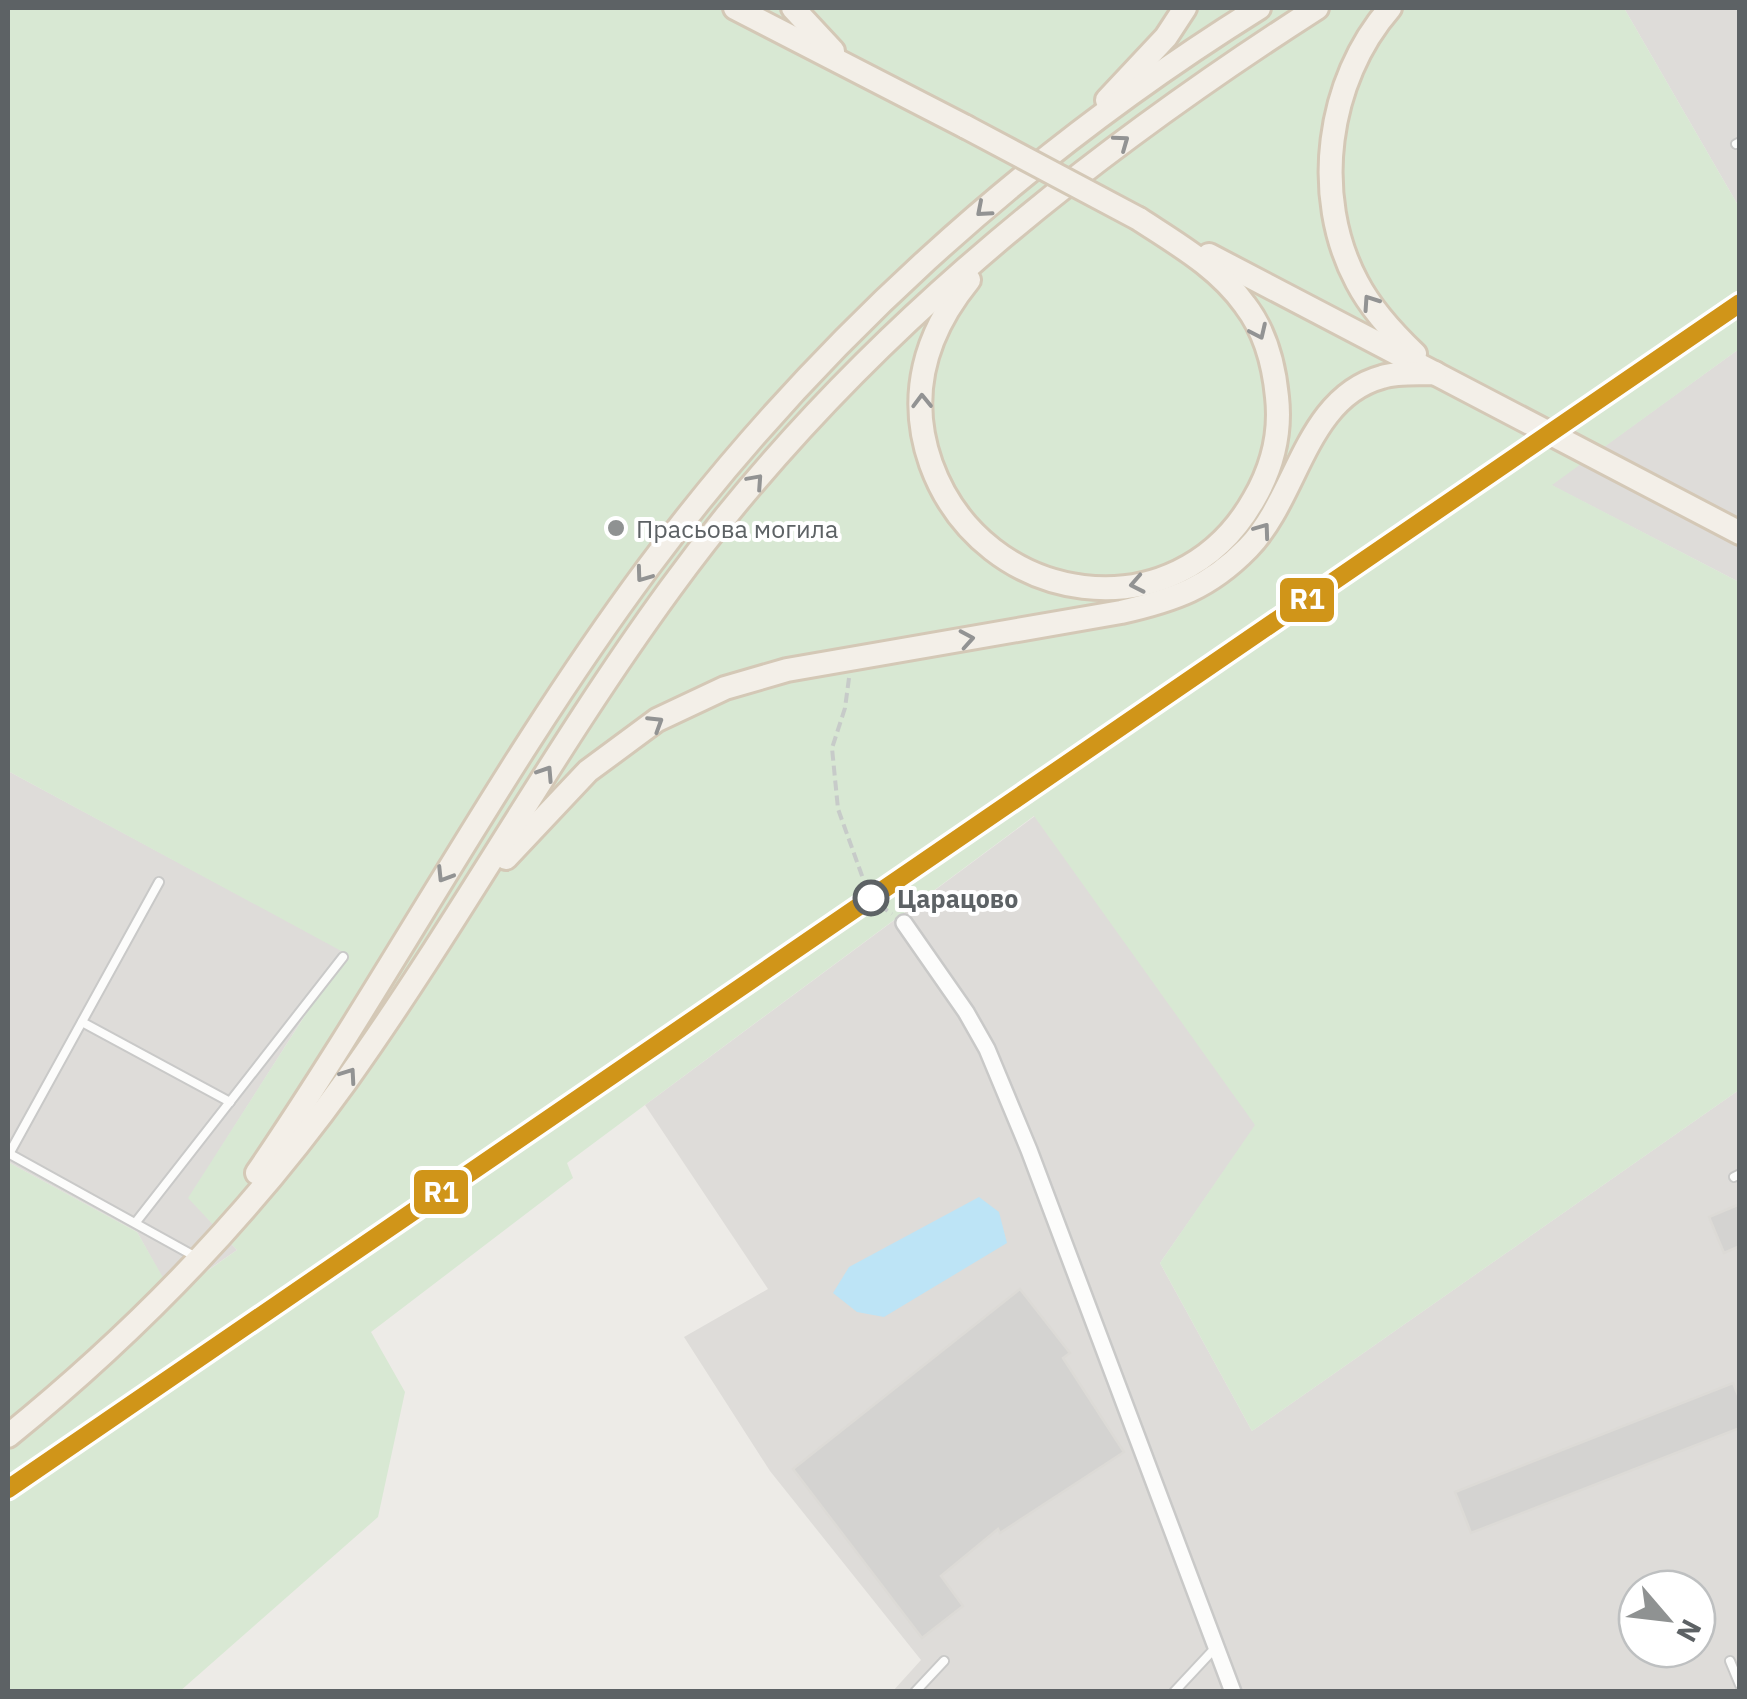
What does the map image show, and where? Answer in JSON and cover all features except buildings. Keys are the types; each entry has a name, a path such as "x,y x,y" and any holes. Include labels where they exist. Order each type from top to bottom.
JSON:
{"main road":[{"path":"735,8 1740,533"},
{"path":"792,8 850,67"},
{"path":"1066,144 1166,37 1185,8"},
{"path":"199,1258 332,1064 505,780 647,569 725,470 819,365 990,202 1207,40 1259,8"},
{"path":"8,1436 120,1337 199,1258 286,1158 345,1081 672,586 748,489 842,386 1014,224 1226,66 1317,8"},
{"path":"1390,8 1377,22 1356,60 1338,107 1330,158 1332,203 1356,281 1390,328 1435,373"},
{"path":"1014,224 952,300 932,335 923,368 921,406 926,448 939,484 959,518 986,548 1018,568 1053,582 1090,588 1124,587 1156,580 1190,564 1220,543 1244,516 1261,488 1274,452 1279,415 1270,358 1248,307 1224,278 1140,219"},
{"path":"460,910 588,771 657,720 725,688 787,670 1173,600 1218,575 1250,546 1272,516 1312,440 1338,402 1362,384 1386,376 1435,373"}],"street":[{"path":"904,923 987,1049 1029,1150 1233,1692"}],"lane":[{"path":"160,882 8,1153 199,1258"},
{"path":"136,1222 343,957"},
{"path":"82,1022 230,1102"},
{"path":"1174,1692 1216,1647"},
{"path":"915,1692 944,1661"},
{"path":"1730,1661 1740,1685"}],"path":[{"path":"852,658 845,708 832,748 838,809 870,898 904,923"}],"shaded area":[{"path":"1624,8 1739,8 1739,207"},
{"path":"1739,349 1739,582 1551,485"},
{"path":"8,771 345,952 189,1198 237,1250 172,1295 137,1232 8,1162"},
{"path":"1035,816 1256,1125 1160,1263 1252,1431 1739,1090 1739,1691 893,1691 921,1660 770,1471 684,1337 768,1289 645,1105"}],"green space":[{"path":"8,8 1624,8 1739,207 1739,349 1552,485 1739,582 1739,1090 1252,1431 1160,1263 1255,1125 1034,816 567,1163 573,1178 371,1332 405,1392 378,1517 179,1692 8,1691 8,1162 137,1232 173,1295 237,1250 188,1198 345,953 8,771"}],"water":[{"path":"979,1197 999,1212 1007,1243 884,1317 857,1312 833,1293 849,1267"}],"transit line":[{"name":"R1","path":"8,1489 1740,303"}],"place":[{"name":"Прасьова могила","path":"616,528"},
{"name":"Царацово","path":"871,898"}]}
